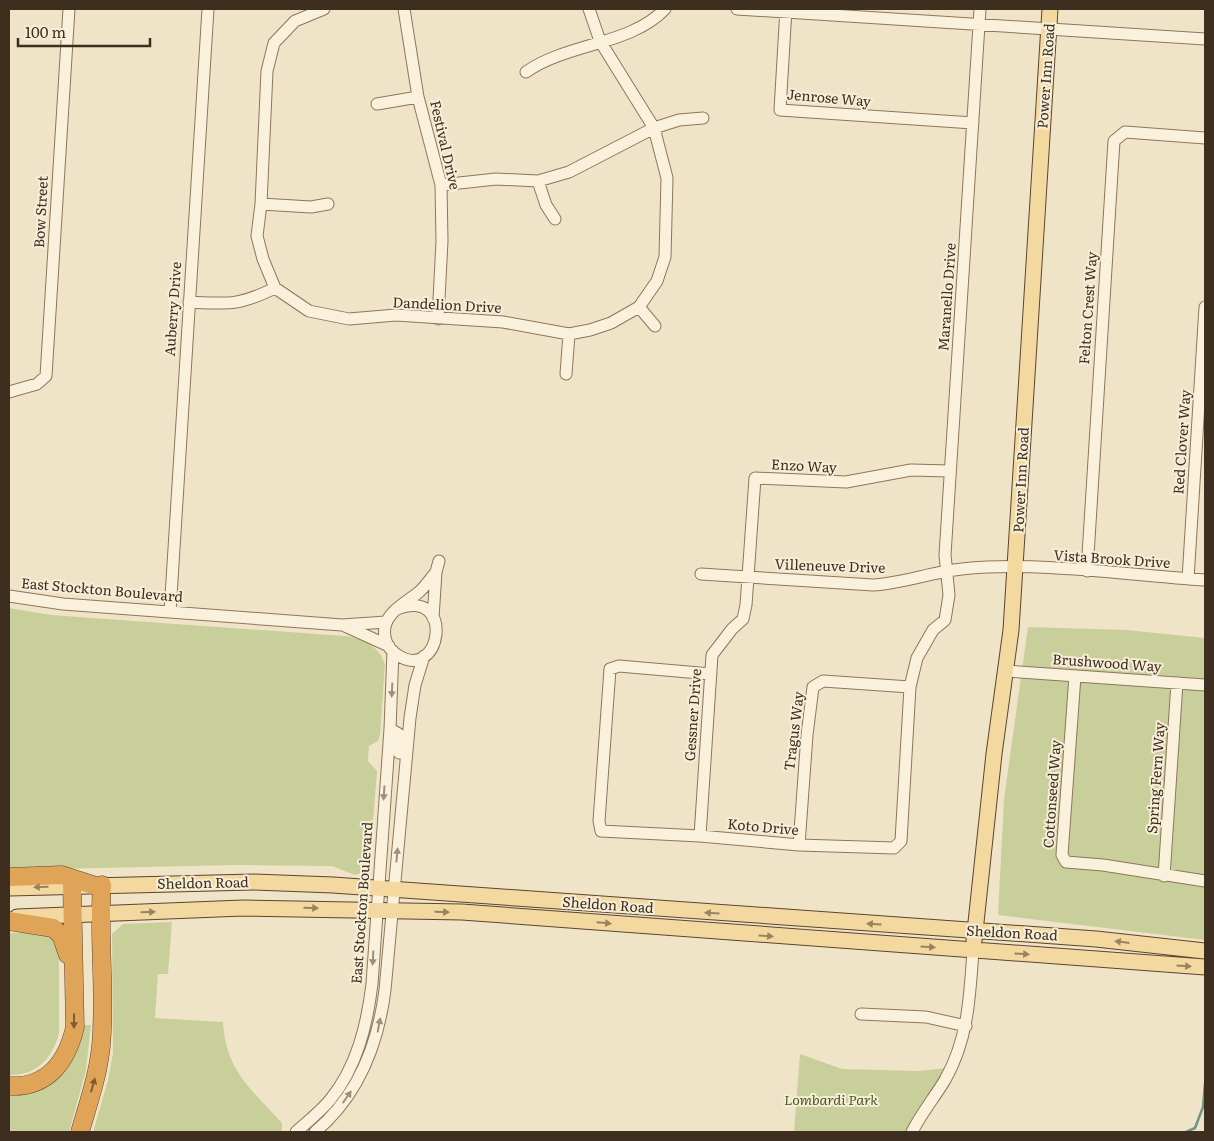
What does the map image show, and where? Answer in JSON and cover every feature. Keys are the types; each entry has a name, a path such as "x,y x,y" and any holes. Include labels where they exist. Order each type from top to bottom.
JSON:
{"highway":[{"path":"9,877 62,875 97,885 100,914 101,1048 97,1071 80,1132"},
{"path":"9,1086 23,1087 47,1077 66,1056 75,1027 72,886"},
{"path":"9,919 53,928 61,936 73,972"}],"main road":[{"name":"Power Inn Road","path":"973,950 994,754 1006,672 1016,568 1050,9"},
{"name":"Sheldon Road","path":"9,888 254,882 377,888 1096,938 1205,952"},
{"name":"Sheldon Road","path":"9,919 242,908 462,912 1205,967"}],"street":[{"name":"Bow Street","path":"9,392 37,384 46,376 69,9"},
{"name":"Auberry Drive","path":"170,612 208,9"},
{"path":"291,9 295,21"},
{"path":"189,302 231,304 251,300 275,288 263,259 257,236 261,204 267,71 274,43 295,21 324,9"},
{"name":"Festival Drive","path":"404,9 418,97 441,185 442,241 438,319"},
{"name":"Dandelion Drive","path":"275,288 309,311 348,318 396,315 503,322 569,334 611,323 639,307 657,281 665,257 667,178 654,128 600,41 589,9"},
{"path":"526,72 541,62 630,31 658,16 665,9"},
{"path":"737,9 786,10 1205,39"},
{"name":"Maranello Drive","path":"947,571 945,555 980,9"},
{"name":"Jenrose Way","path":"786,10 780,110 973,123"},
{"path":"377,104 418,97"},
{"path":"441,185 496,179 538,181 569,172 654,128 678,120 703,118"},
{"name":"Felton Crest Way","path":"1086,571 1114,141 1125,132 1205,138"},
{"path":"538,181 546,205 555,220"},
{"path":"261,204 311,207 328,204"},
{"path":"639,307 655,326"},
{"name":"Red Clover Way","path":"1188,579 1205,307"},
{"path":"566,374 569,334"},
{"name":"Enzo Way","path":"749,578 755,478 846,482 911,470 950,471"},
{"path":"437,566 433,618 437,635 433,647 424,656 411,660 391,649 385,639 386,622 397,609 420,591 437,566"},
{"name":"Vista Brook Drive","path":"1016,568 1205,580"},
{"name":"Villeneuve Drive","path":"701,574 873,586 947,571 1016,568"},
{"name":"Koto Drive","path":"711,674 619,666 610,670 601,783 599,820 601,830 700,836 799,846 894,848 900,841 910,687 917,658 933,630 945,620 950,594 947,571"},
{"name":"Gessner Drive","path":"700,836 712,655 732,628 743,619 749,578"},
{"name":"East Stockton Boulevard","path":"9,596 63,604 342,625 386,622"},
{"path":"397,609 413,606 421,608 433,618"},
{"name":"East Stockton Boulevard","path":"296,1132 321,1110 342,1084 360,1043 366,1023 372,984 377,888 390,729 391,649 342,625"},
{"name":"East Stockton Boulevard","path":"319,1132 339,1109 358,1080 370,1056 378,1031 384,998 414,685 424,656"},
{"name":"Brushwood Way","path":"1006,672 1205,685"},
{"name":"Cottonseed Way","path":"1075,676 1062,855 1066,862 1103,865 1205,881"},
{"name":"Tragus Way","path":"799,846 807,736 813,688 824,681 910,687"},
{"name":"Spring Fern Way","path":"1164,876 1177,683"},
{"path":"390,729 396,731 400,738 395,799 400,822"},
{"path":"912,1132 949,1073 966,1026 973,950"},
{"path":"861,1014 926,1017 966,1026"},
{"path":"307,1122 319,1132"}],"green space":[{"path":"9,608 51,615 345,636 370,644 379,652 385,664 380,735 378,741 369,746 368,761 377,771 370,860 367,871 355,875 332,866 236,865 9,870"},
{"path":"1028,627 1126,630 1205,638 1205,940 998,915 1004,799"},
{"path":"172,922 168,974 158,974 155,1018 223,1022 229,1054 235,1067 250,1089 282,1123 282,1132 93,1132 108,1080 113,1053 112,934 123,924"},
{"path":"40,932 51,935 59,949 59,1033 48,1058 42,1064 19,1075 9,1075 9,933"},
{"path":"80,1025 91,1025 86,1070 69,1132 9,1132 9,1095 38,1090 60,1076 74,1055"},
{"name":"Lombardi Park","path":"800,1054 842,1069 918,1071 947,1068 908,1132 794,1132"}],"waterway":[{"path":"1186,1132 1195,1128 1203,1107 1205,1083"}]}
